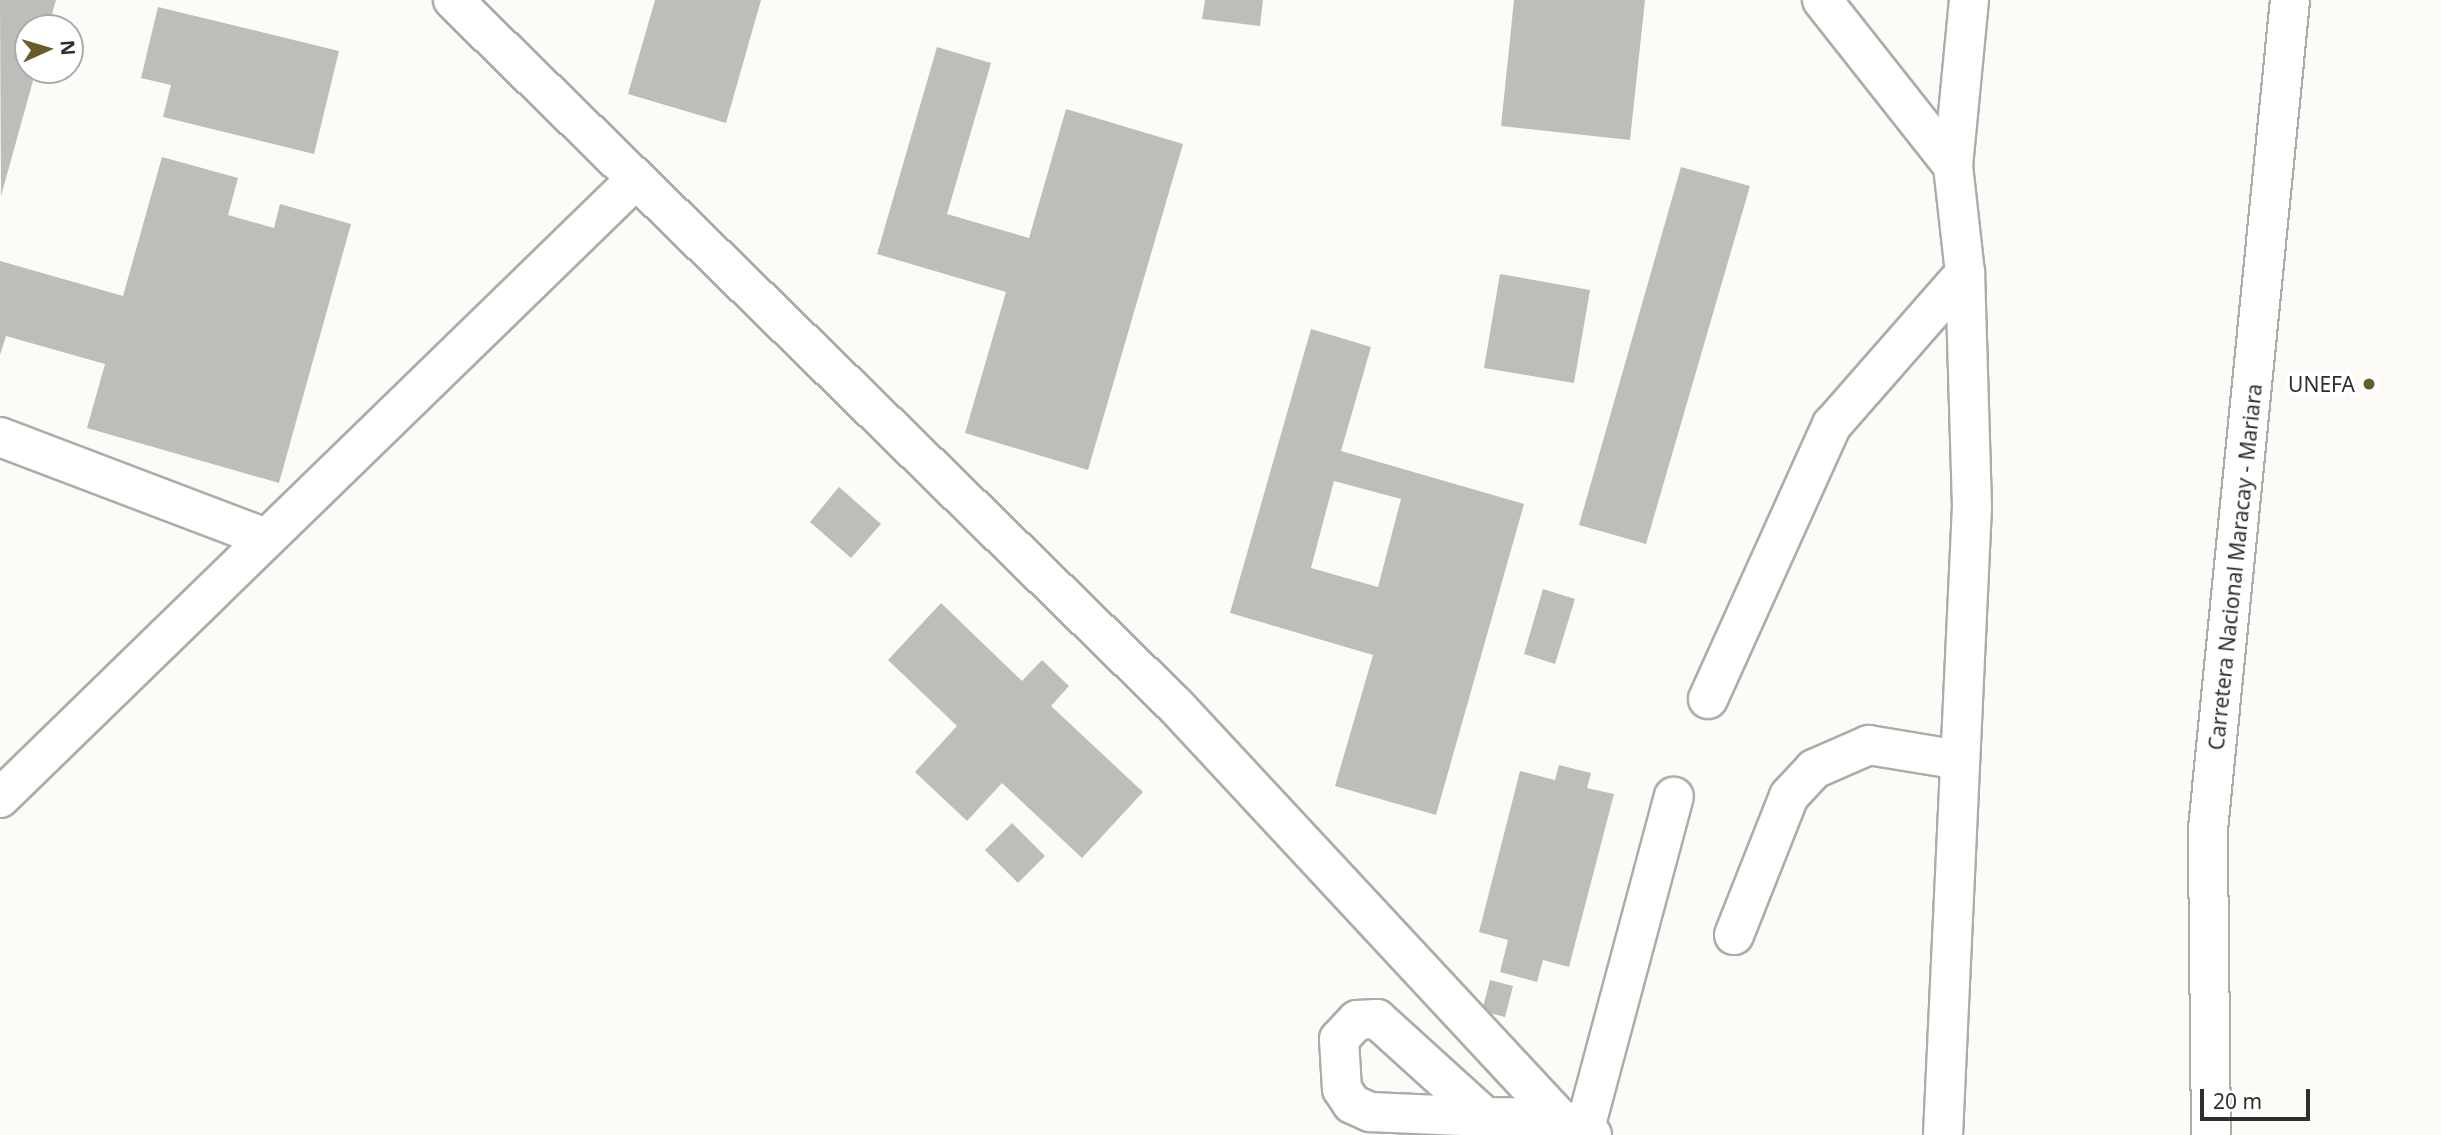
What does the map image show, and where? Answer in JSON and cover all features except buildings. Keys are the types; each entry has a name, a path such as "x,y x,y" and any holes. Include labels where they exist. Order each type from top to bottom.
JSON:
{"main road":[{"path":"453,0 1174,704 1579,1127"},
{"path":"1822,0 1953,166"},
{"path":"1943,1135 1972,507 1965,273 1953,166 1969,0"},
{"name":"Carretera Nacional Maracay - Mariara","path":"2211,1135 2208,829 2290,0"},
{"path":"0,798 635,180"},
{"path":"1708,699 1832,425 1965,273"},
{"path":"0,436 265,538"},
{"path":"1734,935 1789,796 1814,769 1841,754 1869,746 1961,760"},
{"path":"1579,1127 1674,797"},
{"path":"1498,1124 1579,1127"}],"place":[{"name":"UNEFA","path":"2369,384"}]}
